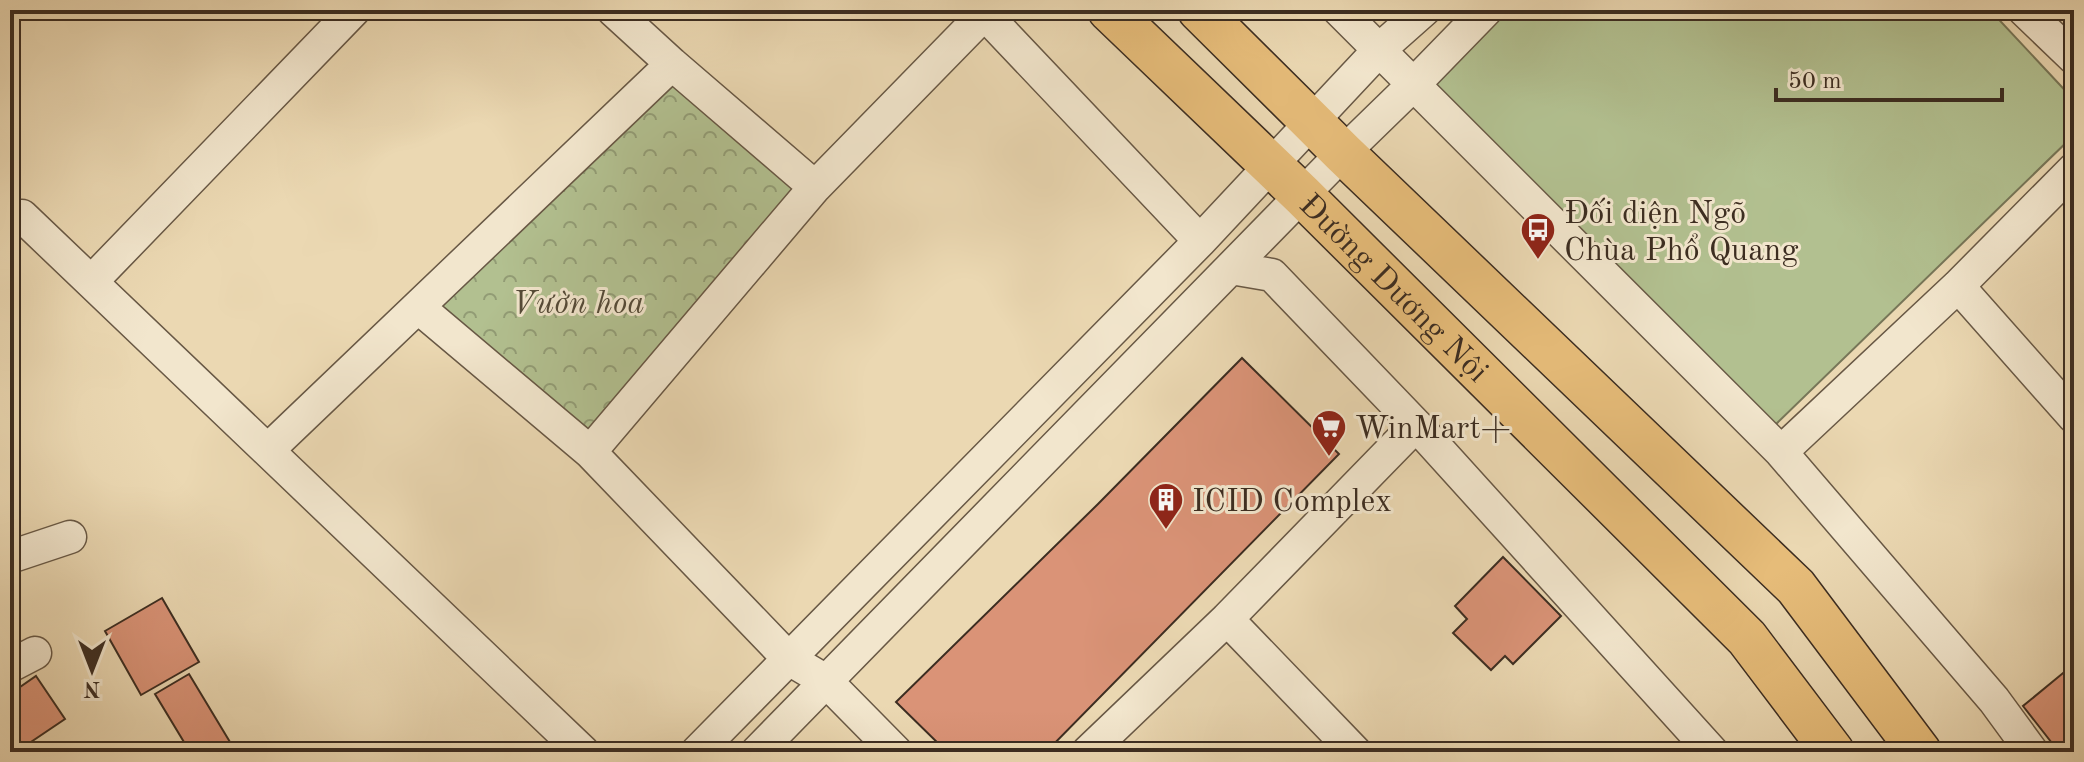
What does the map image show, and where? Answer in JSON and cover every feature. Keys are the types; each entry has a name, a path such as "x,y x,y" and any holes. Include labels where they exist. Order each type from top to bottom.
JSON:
{"main road":[{"name":"Đường Dương Nội","path":"1109,10 1302,195 1747,638 1833,752"},
{"name":"Đường Dương Nội","path":"1199,10 1343,153 1796,587 1920,752"}],"street":[{"path":"92,281 354,10"},
{"path":"613,10 815,187"},
{"path":"1339,10 1781,452 1994,700 2032,752"},
{"path":"697,752 1200,241 1380,49 1424,10"},
{"path":"757,752 1486,10"},
{"path":"2024,10 2074,58"},
{"path":"590,452 815,187 983,12 1200,241"},
{"path":"268,450 672,64"},
{"path":"1781,452 1958,286 2074,169"},
{"path":"22,216 583,752"},
{"path":"1231,268 1272,275 1416,425 1712,752"},
{"path":"1958,286 2074,417"},
{"path":"418,307 590,452 789,659 826,681 896,752"},
{"path":"1088,752 1227,619 1416,425"},
{"path":"10,557 70,537"},
{"path":"1227,619 1355,752"}],"green space":[{"path":"1499,10 1990,10 2074,100 2074,135 1772,428 1426,86"},
{"name":"Vườn hoa","path":"672,71 808,188 590,446 424,307"}],"building":[{"path":"2065,10 2074,10 2074,28 2061,14"},
{"name":"ICID Complex","path":"1242,358 1339,454 1046,752 947,752 896,702"},
{"path":"1503,557 1561,616 1513,664 1505,656 1491,670 1453,633 1467,619 1455,606"},
{"path":"162,598 199,662 141,695 105,631"},
{"path":"2074,664 2074,752 2059,752 2023,706"},
{"path":"189,674 236,752 190,752 155,694"},
{"path":"36,676 65,719 16,752 10,752 10,694"}],"place":[{"name":"Đối diện Ngõ Chùa Phổ Quang","path":"1538,261"},
{"name":"WinMart+","path":"1329,458"},
{"name":"ICID Complex","path":"1166,531"}]}
